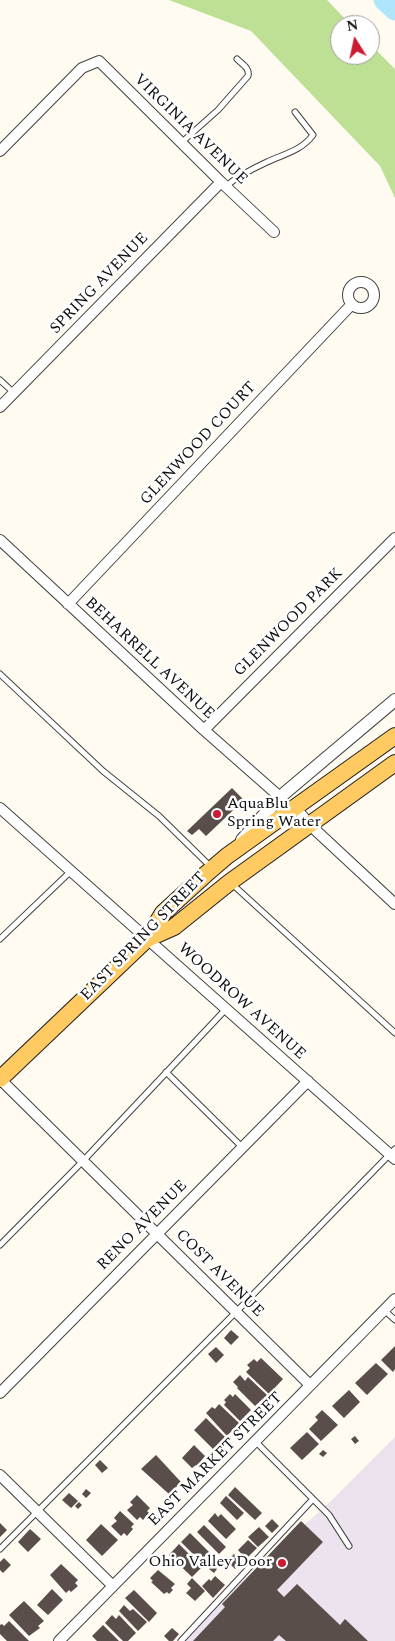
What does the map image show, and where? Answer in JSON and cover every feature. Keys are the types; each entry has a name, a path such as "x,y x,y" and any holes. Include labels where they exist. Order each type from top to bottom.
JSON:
{"main road":[{"name":"EAST SPRING STREET","path":"0,1079 147,938 163,913 212,868 395,736"},
{"path":"147,938 174,927 230,882 395,763"}],"street":[{"name":"VIRGINIA AVENUE","path":"0,151 82,68 99,61 274,232"},
{"name":"SPRING AVENUE","path":"0,407 223,184"},
{"name":"GLENWOOD COURT","path":"68,604 352,304"},
{"name":"GLENWOOD PARK","path":"204,730 395,538"},
{"name":"BEHARRELL AVENUE","path":"0,540 204,730 280,797"},
{"path":"227,856 280,797 395,700"},
{"path":"296,807 310,824 395,904"},
{"name":"WOODROW AVENUE","path":"0,808 226,1009 393,1154"},
{"name":"COST AVENUE","path":"0,1079 310,1385"},
{"name":"RENO AVENUE","path":"0,1392 308,1081"},
{"name":"EAST MARKET STREET","path":"58,1641 395,1299"},
{"path":"0,1475 112,1586"}],"lane":[{"path":"182,142 218,110 248,76 247,68 237,60"},
{"path":"223,184 291,153 307,143 313,135 295,112"},
{"path":"0,380 14,393"},
{"path":"0,674 103,771 159,816 212,868"},
{"path":"0,940 71,871"},
{"path":"230,882 395,1033"},
{"path":"0,1245 83,1161 226,1009"},
{"path":"166,1072 243,1148"},
{"path":"0,1549 393,1154"},
{"path":"384,1310 395,1320"},
{"path":"255,1441 328,1515 349,1546"},
{"path":"180,1641 313,1499"}],"shaded area":[{"path":"395,1437 395,1641 182,1641 179,1638 331,1501"}],"green space":[{"path":"169,0 327,0 341,15 330,15 330,65 380,65 380,54 395,69 395,198 380,166 251,31"}],"building":[{"name":"AquaBlu Spring Water","path":"232,788 244,800 206,836 199,829 192,835 187,831"},
{"path":"231,1330 239,1337 231,1345 224,1338"},
{"path":"395,1346 395,1369 393,1372 381,1360"},
{"path":"216,1347 224,1355 216,1363 208,1354"},
{"path":"261,1358 283,1379 269,1394 246,1372 250,1368 247,1365 254,1359 257,1362"},
{"path":"376,1363 388,1374 367,1395 355,1383"},
{"path":"240,1375 245,1381 248,1377 267,1395 255,1406 233,1382"},
{"path":"349,1390 360,1402 344,1418 332,1406"},
{"path":"230,1394 233,1397 235,1394 251,1410 240,1421 224,1405 226,1402 224,1400"},
{"path":"219,1404 239,1423 227,1436 206,1413 212,1407 215,1409"},
{"path":"322,1410 338,1425 321,1441 309,1429 318,1420 315,1417"},
{"path":"206,1418 225,1437 213,1449 194,1430"},
{"path":"307,1432 319,1444 302,1460 290,1448"},
{"path":"355,1436 359,1441 355,1444 351,1439"},
{"path":"194,1445 205,1456 199,1468 196,1465 192,1468 182,1458"},
{"path":"323,1450 327,1453 323,1457 319,1454"},
{"path":"156,1455 181,1482 169,1494 141,1469"},
{"path":"100,1460 108,1468 102,1473 95,1465"},
{"path":"235,1487 262,1513 255,1520 228,1495"},
{"path":"86,1489 91,1493 86,1498 82,1494"},
{"path":"69,1493 78,1501 71,1508 62,1500"},
{"path":"137,1495 150,1508 147,1511 149,1513 143,1520 140,1517 137,1520 127,1510 133,1505 130,1502"},
{"path":"226,1496 244,1513 237,1520 220,1503"},
{"path":"79,1502 82,1505 78,1509 75,1506"},
{"path":"120,1511 134,1524 131,1527 133,1529 127,1536 124,1533 121,1536 111,1526 117,1521 114,1518"},
{"path":"215,1513 218,1517 221,1514 236,1529 226,1539 208,1521"},
{"path":"272,1519 279,1526 272,1533 265,1526"},
{"name":"Ohio Valley Door","path":"301,1521 323,1542 277,1590 284,1597 297,1584 340,1625 345,1619 368,1641 286,1641 279,1635 273,1641 193,1641 225,1607 222,1604"},
{"path":"0,1523 7,1530 0,1537"},
{"path":"101,1524 118,1540 102,1556 86,1540"},
{"path":"204,1525 226,1547 219,1554 197,1532"},
{"path":"259,1527 269,1537 258,1547 248,1537"},
{"path":"30,1529 41,1539 28,1552 18,1542"},
{"path":"190,1533 209,1552 200,1561 181,1542"},
{"path":"248,1540 257,1548 246,1559 238,1550"},
{"path":"179,1544 202,1567 192,1577 169,1555"},
{"path":"234,1554 242,1562 235,1569 227,1561"},
{"path":"4,1558 11,1565 3,1573 0,1570 0,1562"},
{"path":"61,1564 78,1580 75,1583 78,1586 71,1592 69,1590 66,1593 50,1575"},
{"path":"213,1565 217,1569 214,1573 209,1569"},
{"path":"158,1570 175,1584 169,1594 167,1592 164,1594 151,1582 153,1581 150,1578"},
{"path":"215,1576 225,1585 213,1598 202,1586 209,1579 211,1581"},
{"path":"192,1578 205,1591 195,1601 186,1593 191,1588 187,1584"},
{"path":"52,1589 63,1600 48,1615 37,1605"},
{"path":"134,1590 157,1613 149,1622 125,1598"},
{"path":"24,1601 44,1621 38,1626 40,1628 29,1636 9,1615"},
{"path":"124,1605 130,1611 133,1609 147,1622 138,1631 119,1611"},
{"path":"112,1615 116,1619 119,1615 136,1633 128,1641 123,1641 105,1623"},
{"path":"9,1621 29,1641 7,1641 0,1634 0,1625 4,1626"},
{"path":"103,1625 119,1641 97,1641 92,1636"},
{"path":"172,1628 179,1634 173,1641 169,1641 164,1636"}],"waterway":[{"path":"384,0 395,10"}],"place":[{"name":"AquaBlu Spring Water","path":"217,814"},
{"name":"Ohio Valley Door","path":"282,1563"}]}
